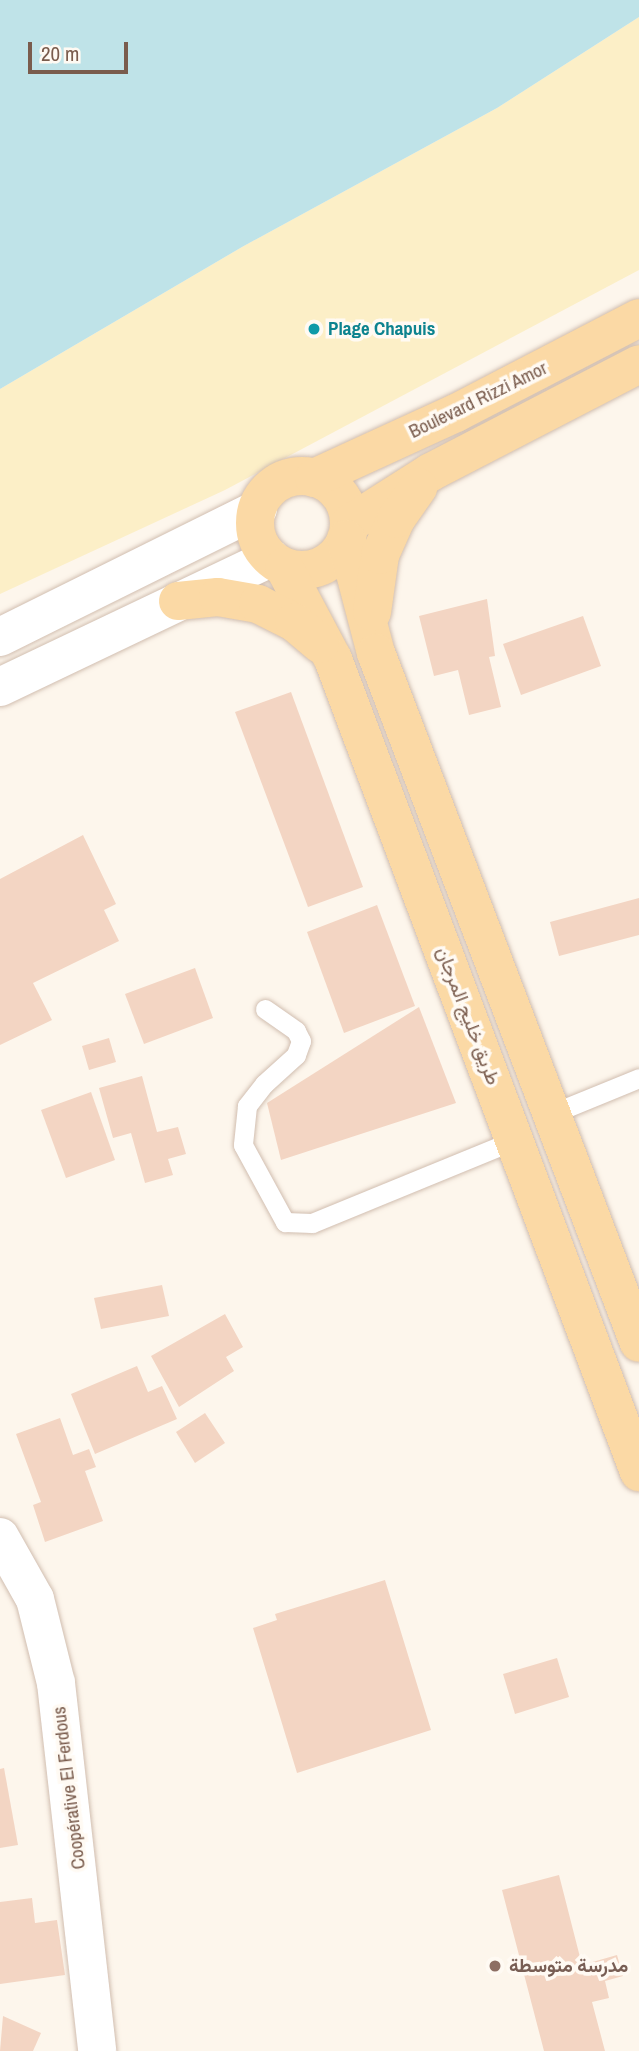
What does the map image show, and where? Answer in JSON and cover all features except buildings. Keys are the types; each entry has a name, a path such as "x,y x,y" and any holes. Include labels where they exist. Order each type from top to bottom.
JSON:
{"main road":[{"name":"Boulevard Rizzi Amor","path":"314,478 456,413 639,318"},
{"path":"0,687 178,601 277,562 314,569 340,552 348,531 431,472 639,364"},
{"path":"376,653 372,614 380,555 406,502 431,472"},
{"path":"0,637 258,509 280,482 314,478 339,495 376,653 639,1343"},
{"path":"258,509 257,536 277,562"},
{"name":"طريق خليج المرجان","path":"277,562 333,659 639,1472"},
{"path":"178,601 218,597 258,604 295,622 333,659"},
{"name":"Coopérative El Ferdous","path":"0,1537 35,1599 56,1683 97,2051"}],"lane":[{"path":"265,1009 296,1031 302,1041 296,1055 264,1084 247,1106 243,1145 285,1222 312,1223 514,1140"},
{"path":"551,1114 639,1078"}],"sand":[{"name":"Plage Chapuis","path":"639,17 639,270 225,490 0,594 0,389 242,247 497,108"}],"water":[{"path":"0,0 639,0 639,17 497,108 242,247 0,389"}],"place":[{"name":"Plage Chapuis","path":"314,329"},
{"name":"مدرسة متوسطة","path":"495,1966"}]}
